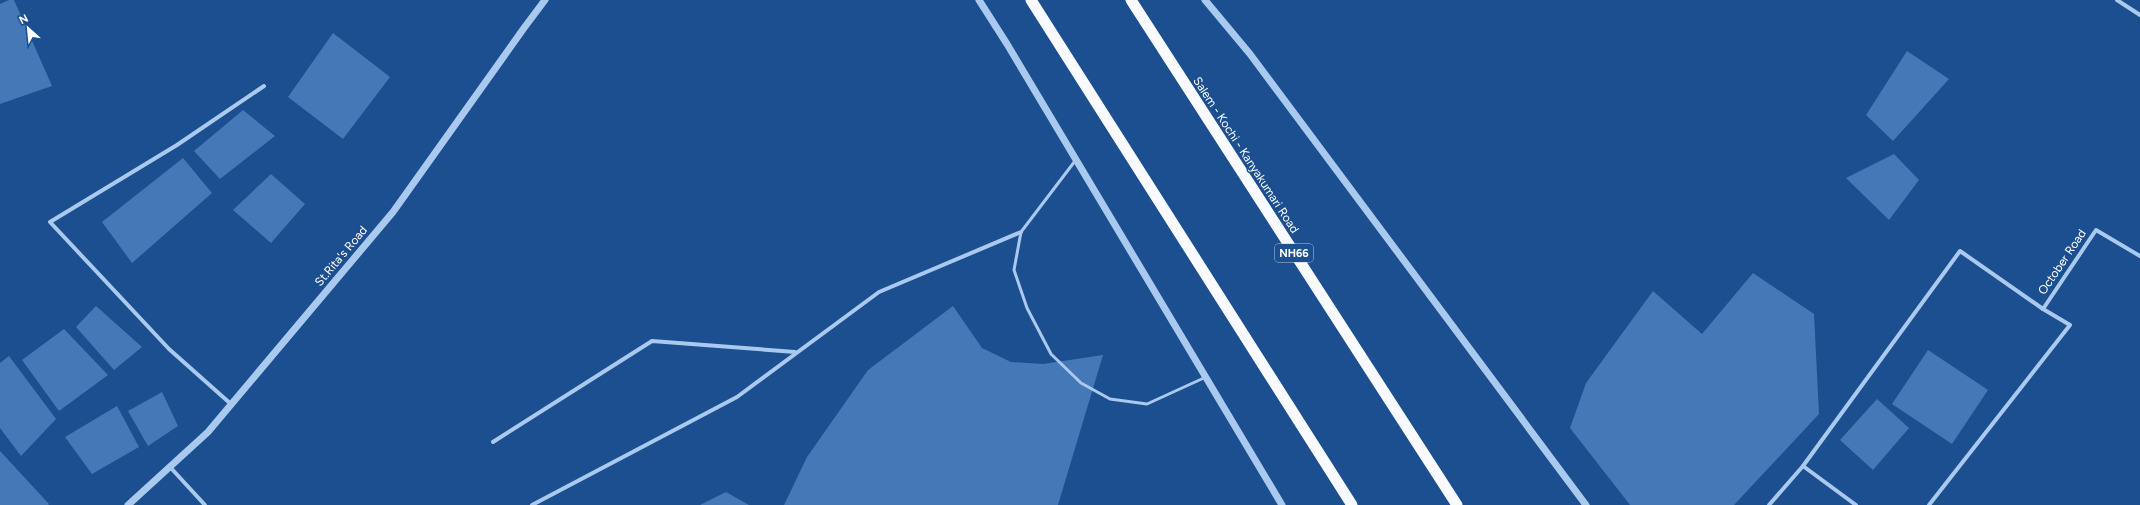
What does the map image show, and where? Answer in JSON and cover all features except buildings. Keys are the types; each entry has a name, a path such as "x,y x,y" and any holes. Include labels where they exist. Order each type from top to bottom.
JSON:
{"highway":[{"path":"1031,0 1352,505"},
{"name":"Salem - Kochi - Kanyakumari Road","path":"1131,0 1457,505"}],"street":[{"name":"St.Rita's Road","path":"128,505 208,432 393,212 524,28 546,0"},
{"path":"979,0 1207,377 1282,505"},
{"path":"1205,0 1250,54 1586,505"},
{"path":"2117,0 2140,15"},
{"path":"232,405 168,349 50,222 177,145 264,86"},
{"name":"October Road","path":"2043,309 2096,230 2140,256"},
{"path":"532,505 737,397 795,352 879,292 1020,232"},
{"path":"1769,505 1803,466 1960,251 2043,309 2070,325 1929,505"},
{"path":"493,442 652,341 795,352"},
{"path":"1803,466 1856,505"},
{"path":"170,468 205,505"}],"lane":[{"path":"1076,159 1020,232 1014,270 1027,308 1051,354 1081,383 1110,399 1146,404 1207,377"}]}
